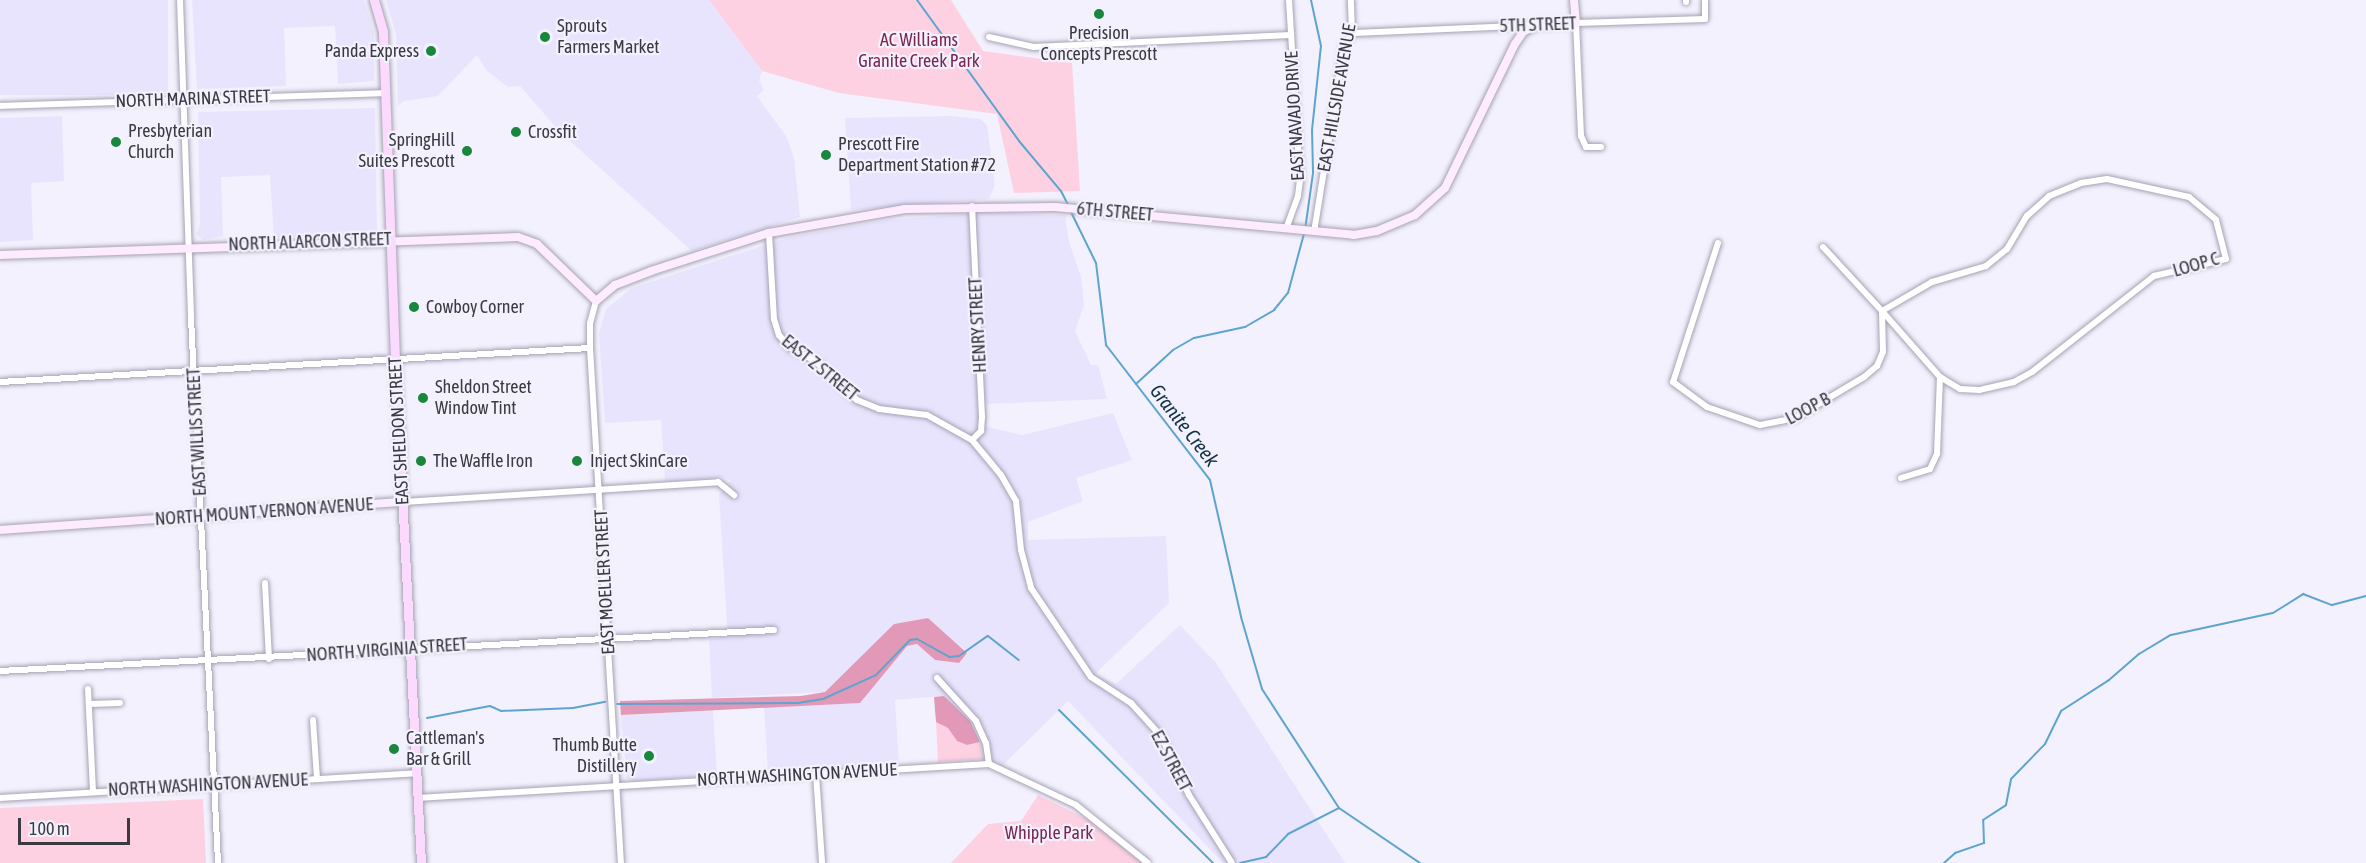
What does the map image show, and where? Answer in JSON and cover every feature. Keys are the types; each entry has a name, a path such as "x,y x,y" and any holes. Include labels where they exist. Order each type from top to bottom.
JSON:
{"main road":[{"name":"EAST SHELDON STREET","path":"374,0 383,33 395,358 421,863"}],"street":[{"name":"EAST WILLIS STREET","path":"180,0 188,246 218,863"},
{"name":"EAST NAVAJO DRIVE","path":"1286,229 1299,196 1289,0"},
{"name":"EAST HILLSIDE AVENUE","path":"1307,231 1344,46 1352,33 1351,0"},
{"path":"1574,0 1581,136 1586,147 1601,147"},
{"name":"5TH STREET","path":"1352,33 1705,19 1705,0"},
{"name":"6TH STREET","path":"596,302 615,285 642,274 769,233 876,213 972,206 1055,207 1354,235 1377,231 1399,224 1430,205 1445,188 1465,153 1515,44 1523,32 1536,25"},
{"path":"989,37 1002,42 1034,47 1291,35"},
{"name":"NORTH MARINA STREET","path":"0,106 386,93"},
{"name":"LOOP C","path":"2107,179 2189,197 2216,220 2226,259 2154,276 2032,372 2014,382 1979,390 1960,389 1940,376 1882,311 1932,282 1986,266 2007,249 2027,216 2049,196 2081,183 2107,179"},
{"name":"HENRY STREET","path":"972,206 982,417 981,432 972,440"},
{"name":"EAST Z STREET","path":"769,233 774,319 779,335 789,347 815,361 857,400 879,409 927,415 972,440 1001,475 1016,501 1021,550 1031,588 1091,676"},
{"name":"NORTH ALARCON STREET","path":"0,255 188,246 518,237 537,244 596,302"},
{"name":"LOOP B","path":"1718,243 1673,382 1707,407 1736,419 1760,425 1779,424 1864,377 1877,366 1883,352 1882,311"},
{"path":"1823,247 1882,311"},
{"name":"EAST MOELLER STREET","path":"596,302 590,323 590,348 621,863"},
{"path":"0,382 590,348"},
{"path":"1901,478 1930,470 1937,454 1940,376"},
{"name":"NORTH MOUNT VERNON AVENUE","path":"0,530 718,482 734,495"},
{"path":"266,584 268,658"},
{"name":"NORTH VIRGINIA STREET","path":"0,671 208,662 608,636 774,630"},
{"name":"EZ STREET","path":"1091,676 1131,703 1161,736 1189,795 1232,863"},
{"path":"937,678 976,721 986,743 989,764"},
{"path":"88,689 93,792"},
{"path":"89,704 120,703"},
{"path":"313,720 317,779"},
{"name":"NORTH WASHINGTON AVENUE","path":"417,798 617,784 989,764 1076,805 1148,863"},
{"name":"NORTH WASHINGTON AVENUE","path":"0,798 416,773"},
{"path":"816,774 822,863"}],"shaded area":[{"path":"0,0 168,0 168,95 0,95"},
{"path":"192,0 364,0 374,32 374,81 338,84 335,26 284,28 286,86 197,89"},
{"path":"386,0 709,0 762,71 759,81 764,90 757,96 786,136 794,158 800,217 692,251 559,131 520,86 508,87 486,70 477,55 438,96 404,101 398,106 396,34"},
{"path":"375,108 377,232 274,238 270,175 221,177 223,236 203,240 196,234 200,225 198,112"},
{"path":"62,116 64,181 31,183 33,240 0,242 0,118"},
{"path":"951,116 980,119 987,125 995,185 989,199 851,210 845,118"},
{"path":"983,213 1065,215 1069,242 1081,277 1084,305 1075,331 1091,365 1098,365 1107,399 986,404 987,427 1022,435 1113,413 1132,460 1076,478 1083,501 1028,522 1028,540 1166,536 1169,603 1095,674 1116,684 1180,625 1216,663 1345,863 1223,863 1068,701 1002,766 983,759 980,741 944,696 895,700 899,764 768,772 764,707 860,703 907,646 917,644 935,660 958,663 967,652 928,618 894,624 825,692 712,698 709,639 728,638 719,495 731,480 721,477 665,482 661,420 605,423 599,333 606,309 632,288 790,237 885,220"},
{"path":"928,618 967,653 959,663 935,660 917,644 907,646 860,703 621,715 620,701 801,696 825,692 894,624"},
{"path":"944,696 970,721 980,742 967,745 957,741 948,728 936,722 934,697"},
{"path":"713,710 717,775 633,781 627,778 621,715"}],"green space":[{"name":"AC Williams Granite Creek Park","path":"709,0 951,0 983,51 1072,63 1080,191 1014,193 997,114 839,93 762,71"},
{"path":"936,722 948,728 958,741 967,745 980,742 983,759 938,762"},
{"name":"Whipple Park","path":"1038,795 1113,832 1142,863 951,863 988,824 1021,821"},
{"path":"203,799 206,863 0,863 0,808"}],"waterway":[{"name":"Granite Creek","path":"917,0 1019,141 1061,191 1069,207"},
{"path":"1136,384 1173,350 1194,338 1245,327 1274,310 1288,293 1305,230 1313,173 1312,130 1321,46 1311,0"},
{"name":"Granite Creek","path":"1071,212 1096,263 1106,345 1210,480 1241,617 1262,689 1339,808 1420,863"},
{"path":"1944,863 1955,853 1984,843 1983,820 2006,805 2011,779 2045,744 2061,711 2109,680 2139,654 2171,635 2273,613 2303,594 2332,605 2366,596"},
{"path":"617,704 798,703 823,699 876,675 910,640 917,639 949,657 959,656 988,636 1019,660"},
{"path":"427,718 490,706 501,711 573,708 605,702"},
{"path":"1059,710 1213,863"},
{"path":"1240,863 1266,857 1288,834 1339,808"}],"place":[{"name":"Precision Concepts Prescott","path":"1099,14"},
{"name":"Sprouts Farmers Market","path":"545,37"},
{"name":"Panda Express","path":"431,51"},
{"name":"Crossfit","path":"516,132"},
{"name":"Presbyterian Church","path":"116,142"},
{"name":"SpringHill Suites Prescott","path":"467,151"},
{"name":"Prescott Fire Department Station #72","path":"826,155"},
{"name":"Cowboy Corner","path":"414,307"},
{"name":"Sheldon Street Window Tint","path":"423,398"},
{"name":"The Waffle Iron","path":"421,461"},
{"name":"Inject SkinCare","path":"577,461"},
{"name":"Cattleman's Bar & Grill","path":"394,749"},
{"name":"Thumb Butte Distillery","path":"649,756"}]}
